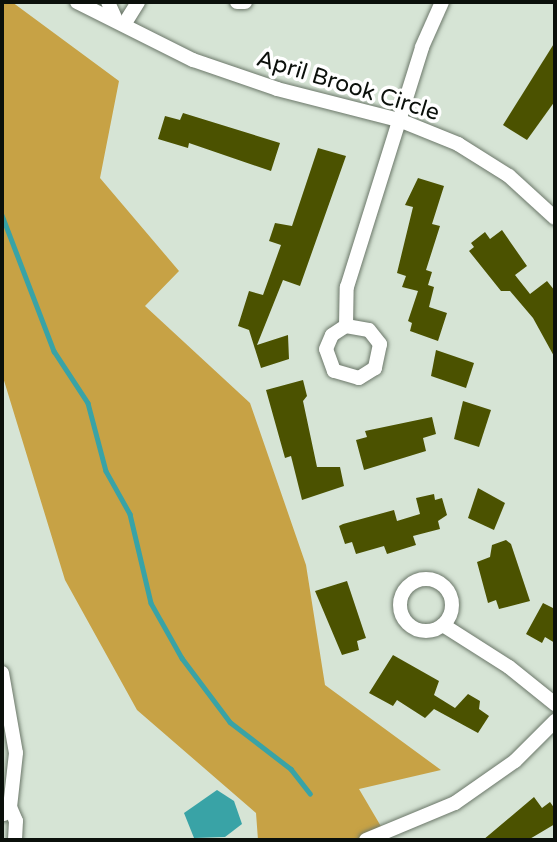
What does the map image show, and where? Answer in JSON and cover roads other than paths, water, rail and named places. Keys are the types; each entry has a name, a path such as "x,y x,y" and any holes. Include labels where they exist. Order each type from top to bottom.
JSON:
{"street":[{"name":"April Brook Circle","path":"76,2 92,13 120,21 193,61 232,75 399,120 484,158 555,218"},
{"path":"108,2 120,21 138,2"},
{"path":"237,2 245,2"},
{"path":"346,326 347,287 399,120 442,2"},
{"path":"443,625 509,667 555,704"},
{"path":"2,673 15,732 4,810 16,821 15,840"},
{"path":"366,840 455,803 515,761 555,721"}],"water":[{"path":"217,790 234,801 242,824 225,837 194,838 184,813"}],"waterway":[{"path":"2,215 54,351 88,403 106,471 130,514 151,603 182,658 230,722 291,769 310,793"}]}
